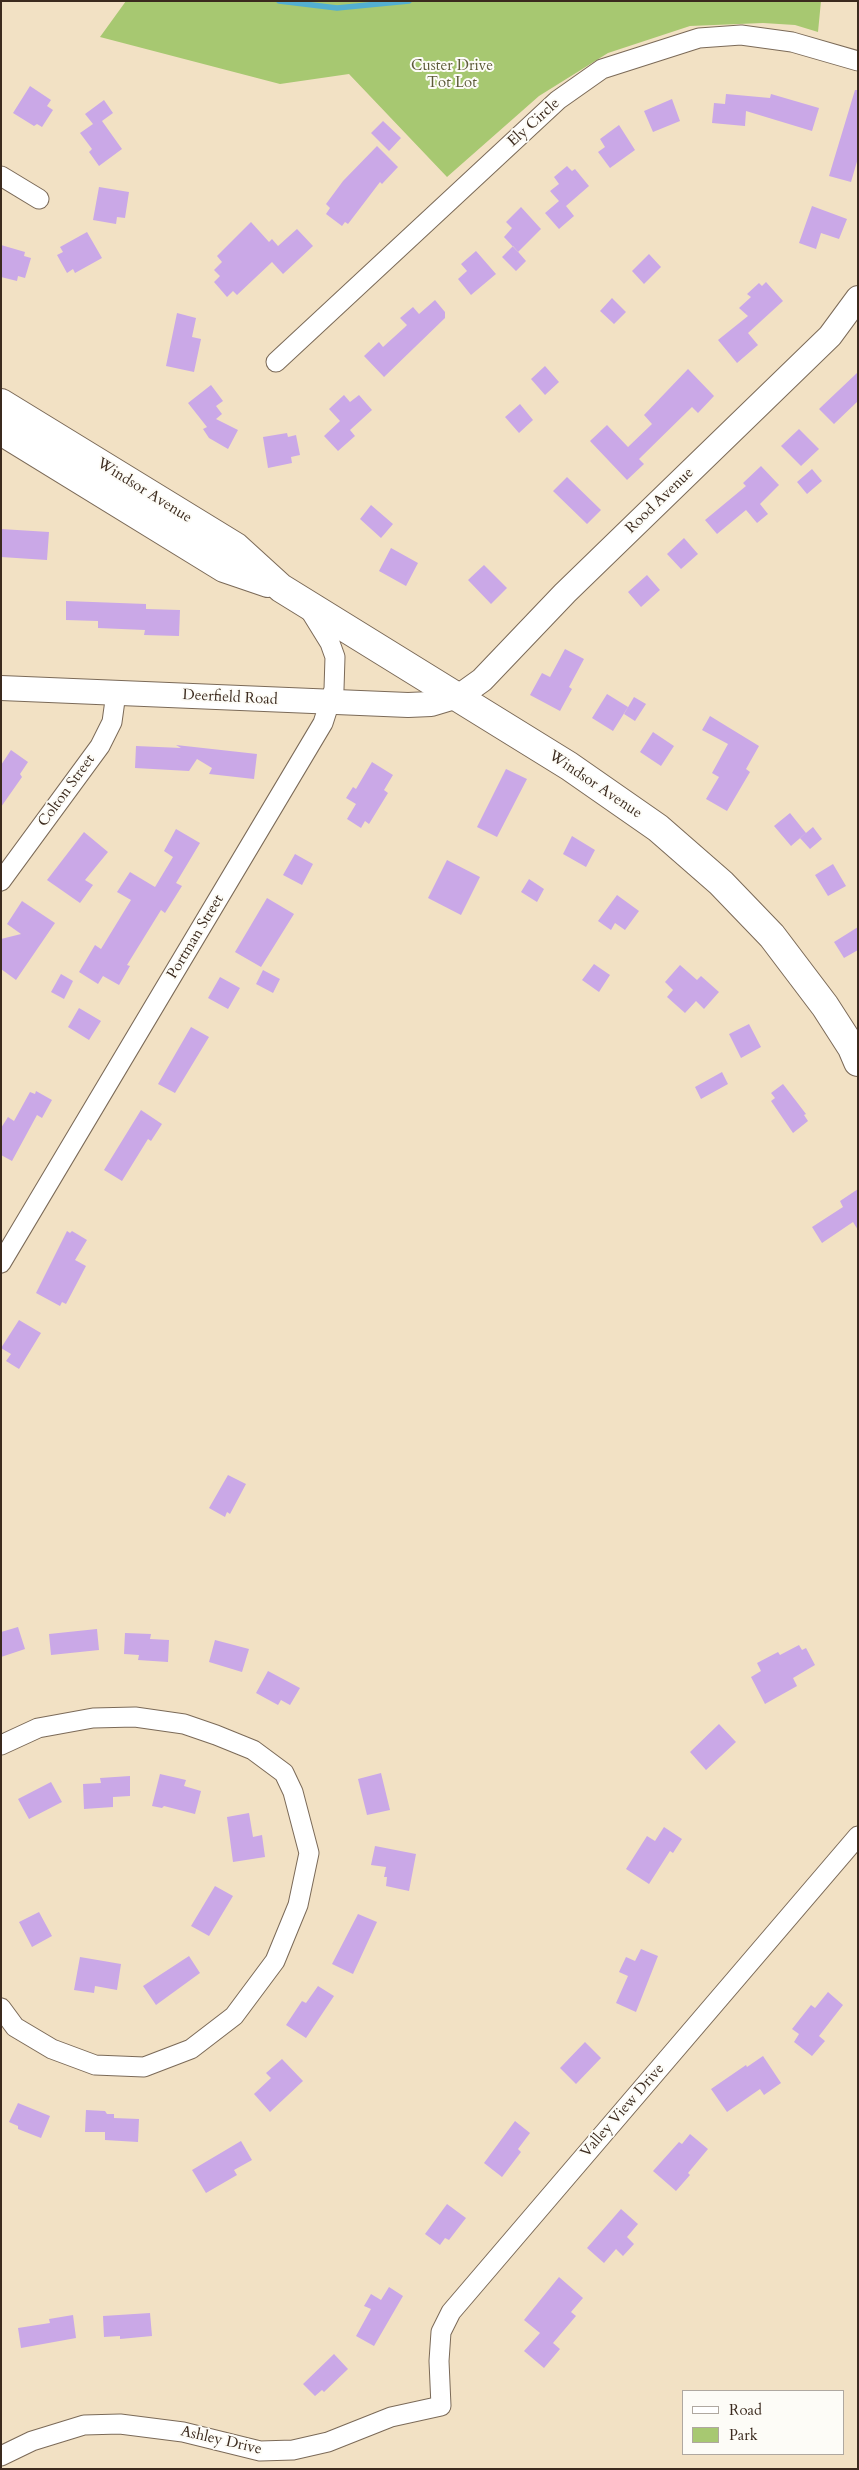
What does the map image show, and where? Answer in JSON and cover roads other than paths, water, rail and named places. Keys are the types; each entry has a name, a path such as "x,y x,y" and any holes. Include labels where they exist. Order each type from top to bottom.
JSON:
{"main road":[{"name":"Windsor Avenue","path":"1,403 236,547 281,588"},
{"name":"Windsor Avenue","path":"1,431 224,568 281,588 305,602 606,790 639,813 721,883 772,936 812,988 856,1054"}],"street":[{"name":"Ely Circle","path":"276,362 558,100 602,69 699,38 741,35 792,42 858,61"},
{"path":"1,176 39,199"},
{"name":"Rood Avenue","path":"457,697 482,680 565,593 830,336 858,298"},
{"name":"Portman Street","path":"1,1263 313,741 331,703 336,681 335,657 330,643 305,602"},
{"name":"Deerfield Road","path":"1,688 331,703 418,705 457,697"},
{"name":"Colton Street","path":"1,881 100,746 112,722 116,693"},
{"path":"1,1745 38,1728 94,1718 135,1717 184,1724 216,1735 253,1750 284,1773 293,1792 309,1854 298,1905 275,1961 234,2016 191,2049 144,2067 94,2065 52,2049 15,2027 1,2008"},
{"name":"Valley View Drive","path":"441,2406 438,2361 441,2332 451,2312 858,1836"},
{"name":"Ashley Drive","path":"1,2456 32,2440 84,2425 120,2424 183,2432 260,2452 293,2450 328,2442 391,2417 441,2406"}],"waterway":[{"path":"279,1 337,8 409,1"}],"park label":[{"name":"Custer Drive Tot Lot","path":"452,76"}]}
